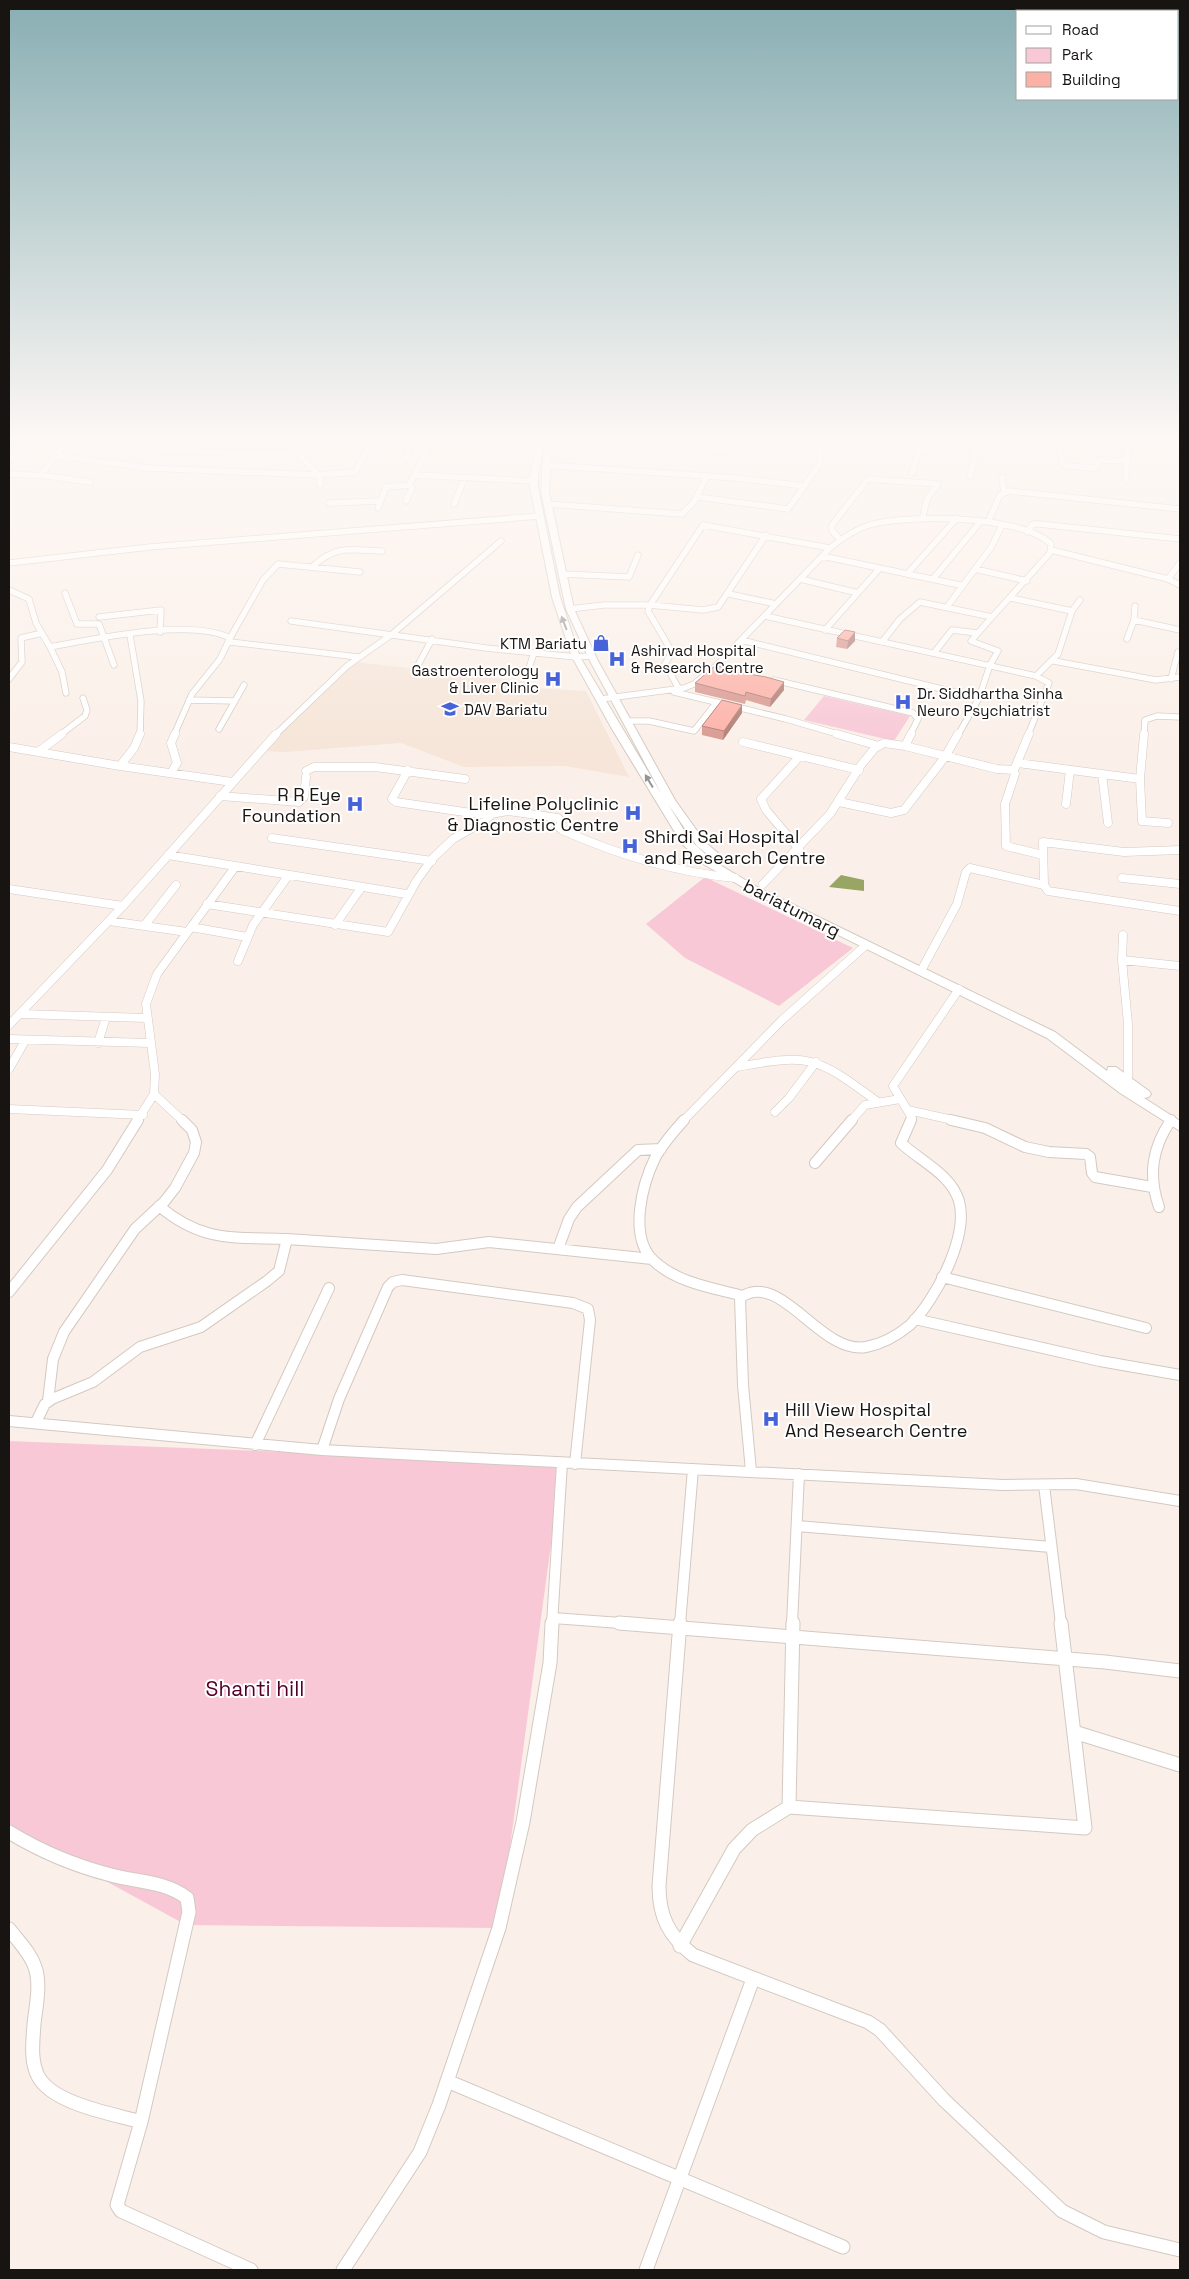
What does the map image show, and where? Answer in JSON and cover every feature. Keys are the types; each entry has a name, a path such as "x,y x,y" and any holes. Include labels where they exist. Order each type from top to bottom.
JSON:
{"main road":[{"name":"bariatumarg","path":"546,544 559,610 576,657 617,729 686,842 709,863 866,945 924,968 959,989 1051,1034 1124,1090 1176,1119"},
{"name":"bariatumarg","path":"556,544 570,609 591,656 670,800 701,844 713,856 924,968 1066,1036 1128,1081 1176,1119 1180,1126"}],"street":[{"path":"9,563 186,544"},
{"path":"9,1025 123,906 262,747 358,657 391,635 497,544"},
{"path":"679,689 665,664 672,652 648,611 689,544"},
{"path":"570,609 604,605 650,605 709,610 718,607 729,594 761,544"},
{"path":"811,544 830,548"},
{"path":"601,700 671,691 694,684 715,667 833,544"},
{"path":"907,574 933,544"},
{"path":"933,579 962,544"},
{"path":"947,607 960,585 975,569 990,544"},
{"path":"839,802 891,813 901,812 945,757 978,698 998,651 971,642 977,633 1027,581 1051,550 1051,544"},
{"path":"1051,550 1168,579 1180,585"},
{"path":"313,566 333,551 382,551"},
{"path":"562,574 629,577 638,555"},
{"path":"822,556 960,585"},
{"path":"171,773 177,763 172,751 171,742 189,700 200,681 220,660 254,596 277,565 285,563 360,572"},
{"path":"1168,579 1180,563"},
{"path":"825,630 880,568"},
{"path":"975,569 1027,581"},
{"path":"800,579 858,593"},
{"path":"9,590 29,599 35,619 60,665 66,693"},
{"path":"65,593 78,624 99,624 106,638 114,665"},
{"path":"729,594 776,604"},
{"path":"1012,598 1072,612"},
{"path":"1036,676 1054,662 1064,646 1072,612 1080,600"},
{"path":"882,642 900,620 920,602 992,617"},
{"path":"1127,639 1134,620 1134,606"},
{"path":"99,617 161,610 160,632"},
{"path":"765,616 1047,680 1050,685 1026,738 1018,764 1013,771 1014,776 1005,804 1006,846 1043,855"},
{"path":"1134,620 1180,630"},
{"path":"291,622 534,653 576,657 591,656"},
{"path":"934,653 952,630 977,633"},
{"path":"50,647 160,632 205,631 228,635 230,640"},
{"path":"9,679 22,662 22,638 42,633"},
{"path":"120,766 138,743 140,735 139,692 130,635"},
{"path":"417,666 432,639"},
{"path":"230,640 358,657"},
{"path":"741,640 978,698"},
{"path":"1171,678 1178,652"},
{"path":"527,674 534,653"},
{"path":"1054,662 1156,680 1180,678"},
{"path":"715,667 725,669"},
{"path":"763,678 913,714 918,719 905,746"},
{"path":"219,729 244,686"},
{"path":"671,691 786,719 879,746"},
{"path":"38,752 85,716 87,710 83,698"},
{"path":"189,700 235,701"},
{"path":"617,729 648,720 694,731 717,702"},
{"path":"1168,823 1142,821 1140,779 1146,720 1151,717 1180,717"},
{"path":"743,742 859,770"},
{"path":"763,884 799,849 839,802 859,770 879,746 887,743 905,746 945,757 1013,771"},
{"path":"9,747 120,766 232,782"},
{"path":"799,849 766,810 760,798 800,756"},
{"path":"1018,764 1140,779"},
{"path":"220,796 299,802 304,798 306,774 314,767 354,766 408,770 465,778"},
{"path":"408,770 392,797 393,802 491,815 508,811 558,818 562,820 560,828 562,830 633,858 693,875 735,878"},
{"path":"1066,804 1070,770"},
{"path":"1102,774 1108,823"},
{"path":"207,904 388,932 392,928 406,894 432,861 453,839 486,820 491,815"},
{"path":"272,838 432,861"},
{"path":"1180,850 1117,851 1043,842 1044,885 1048,890 1180,911"},
{"path":"168,855 406,894"},
{"path":"9,1292 89,1195 143,1115 154,1094 155,1074 146,1018 146,1004 150,988 157,974 235,867"},
{"path":"924,968 957,904 966,872 970,868 1044,885"},
{"path":"238,961 247,937 261,913 288,876"},
{"path":"1122,878 1180,884"},
{"path":"144,926 176,885"},
{"path":"335,925 361,888"},
{"path":"9,889 123,906"},
{"path":"109,921 247,937"},
{"path":"1123,935 1122,960 1128,1024 1128,1081"},
{"path":"652,1259 643,1242 640,1225 648,1181 655,1158 661,1149 679,1126 791,1010 866,945"},
{"path":"1122,960 1180,966"},
{"path":"160,1206 171,1217 206,1232 230,1239 287,1239 436,1248 489,1242 652,1259 678,1275 696,1282 743,1296 760,1293 779,1297 790,1303 836,1342 847,1346 870,1346 886,1340 915,1319 952,1259 960,1225 960,1206 955,1193 943,1176 901,1143 912,1121 908,1110 894,1090 894,1083 933,1030 959,989"},
{"path":"21,1014 146,1018"},
{"path":"98,1043 106,1017"},
{"path":"9,1039 25,1041 150,1043"},
{"path":"9,1068 25,1041"},
{"path":"737,1067 793,1059 816,1062 878,1102"},
{"path":"775,1112 789,1098 816,1062"},
{"path":"36,1422 48,1401 53,1359 64,1332 135,1229 160,1206 184,1172 194,1153 196,1142 188,1124 154,1094"},
{"path":"815,1163 865,1105 900,1099"},
{"path":"9,1109 143,1115"},
{"path":"908,1110 985,1128 1025,1147 1049,1152 1088,1154 1095,1177 1152,1187"},
{"path":"1159,1207 1152,1187 1157,1140 1176,1119"},
{"path":"558,1249 569,1219 577,1207 638,1150 647,1148 661,1149"},
{"path":"48,1401 93,1382 140,1347 193,1331 210,1322 279,1271 287,1239"},
{"path":"942,1277 1146,1328"},
{"path":"322,1450 340,1399 386,1292 390,1284 402,1280 573,1303 588,1310 590,1320 575,1464"},
{"path":"255,1446 329,1288"},
{"path":"743,1296 739,1302 751,1471"},
{"path":"915,1319 1100,1361 1180,1375"},
{"path":"9,1421 36,1422 255,1446 322,1450 1003,1485 1076,1484 1180,1501"},
{"path":"343,2270 420,2152 447,2081 499,1928 523,1822 550,1663 562,1463"},
{"path":"693,1469 658,1898 662,1919 669,1934 680,1946 693,1955 868,2022 880,2030 944,2100 1062,2211 1080,2223 1100,2232 1180,2250"},
{"path":"789,1807 792,1636 798,1474"},
{"path":"680,1946 734,1849 752,1830 789,1807 1085,1828 1044,1485"},
{"path":"797,1526 1051,1548"},
{"path":"553,1618 1065,1659 1180,1671"},
{"path":"1074,1732 1180,1764"},
{"path":"9,1832 23,1841 108,1875 175,1890 187,1898 189,1912 141,2122 117,2201 121,2211 251,2270"},
{"path":"9,1929 28,1953 36,1972 33,2053 34,2068 39,2080 48,2088 64,2097 141,2122"},
{"path":"646,2270 753,1979"},
{"path":"447,2081 680,2177 843,2247"}],"shaded area":[{"name":"DAV Bariatu","path":"356,662 529,682 529,688 586,691 629,777 565,766 464,767 401,743 285,752 262,751"},
{"path":"841,875 864,880 864,891 829,887"}],"green space":[{"path":"824,696 910,716 894,741 804,720"},
{"path":"705,877 853,948 779,1006 685,958 646,924"},
{"name":"Shanti hill","path":"9,1441 562,1463 499,1928 186,1925 9,1828"}],"building":[{"path":"845,630 855,632 848,641 837,638"},
{"path":"716,665 737,672 784,682 771,699 746,692 745,696 695,683"},
{"path":"722,700 742,705 724,731 702,726"}],"place":[{"name":"KTM Bariatu","path":"601,643"},
{"name":"Ashirvad Hospital & Research Centre","path":"617,659"},
{"name":"Gastroenterology & Liver Clinic","path":"553,679"},
{"name":"Dr. Siddhartha Sinha Neuro Psychiatrist","path":"903,702"},
{"name":"DAV Bariatu","path":"450,709"},
{"name":"R R Eye Foundation","path":"355,804"},
{"name":"Lifeline Polyclinic & Diagnostic Centre","path":"633,813"},
{"name":"Shirdi Sai Hospital and Research Centre","path":"630,846"},
{"name":"Hill View Hospital And Research Centre","path":"771,1419"}]}
